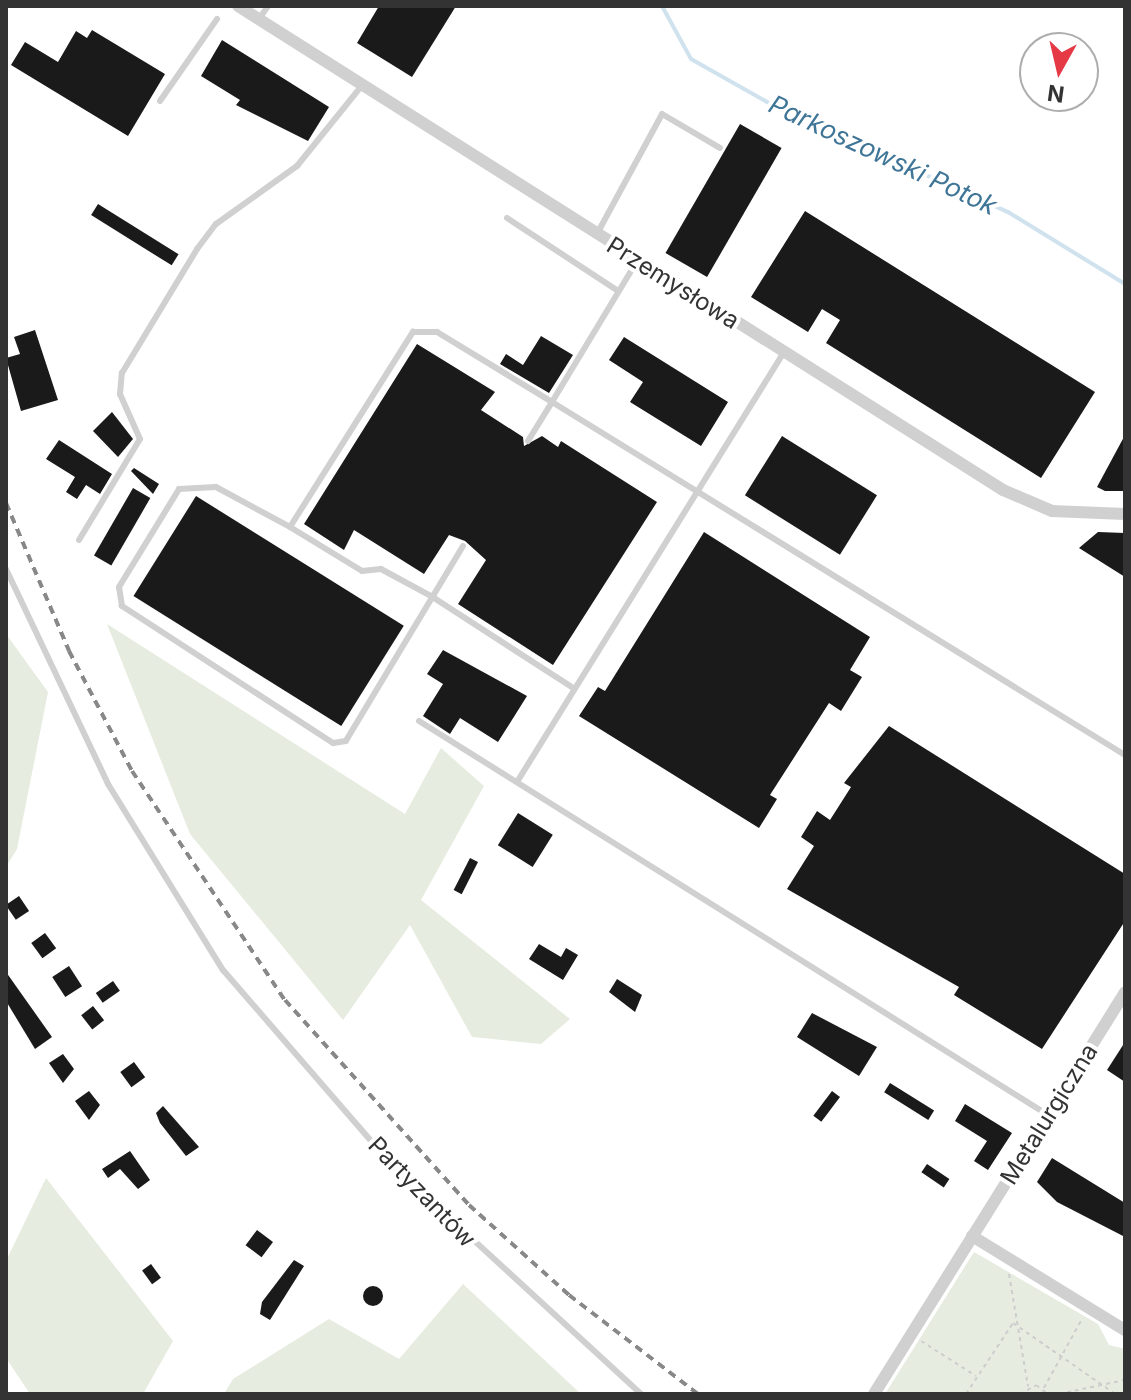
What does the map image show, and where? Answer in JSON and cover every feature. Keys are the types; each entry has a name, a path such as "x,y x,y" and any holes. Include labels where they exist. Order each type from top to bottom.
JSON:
{"street":[{"name":"Przemysłowa","path":"238,6 360,88 1022,501 1060,512 1125,514"},
{"name":"Metalurgiczna","path":"972,1236 1125,992"},
{"path":"874,1394 909,1333 972,1236 1125,1330"}],"lane":[{"path":"258,20 268,6"},
{"path":"160,101 217,19"},
{"path":"79,540 140,439 120,394 122,373 197,249 216,224 297,166 360,88"},
{"path":"596,236 662,114 720,148"},
{"path":"507,218 618,291"},
{"path":"528,441 637,261"},
{"path":"290,527 413,332 437,332 1125,755"},
{"path":"517,782 784,352"},
{"path":"463,546 431,596 346,741 333,743 122,606 119,587 179,489 216,487 362,571 381,569 431,596 573,688"},
{"name":"Partyzantów","path":"6,569 108,784 223,970 403,1176 641,1394"},
{"path":"419,721 1048,1115"}],"path":[{"path":"1006,1257 1028,1386"},
{"path":"1044,1388 1088,1307"},
{"path":"966,1394 1013,1323 1105,1384 1115,1394"},
{"path":"909,1333 977,1377"},
{"path":"1059,1394 1125,1380"},
{"path":"1028,1386 1044,1388 1048,1394"},
{"path":"1020,1394 1028,1386"}],"shaded area":[{"path":"107,624 405,814 441,748 484,786 421,900 570,1019 541,1044 472,1037 410,925 343,1020 190,834"},
{"path":"6,634 48,692 17,849 6,867"},
{"path":"46,1178 173,1341 143,1394 30,1394 6,1358 6,1261"},
{"path":"974,1252 1098,1324 1109,1345 1125,1349 1125,1394 885,1394"},
{"path":"463,1284 581,1394 224,1394 233,1379 329,1319 399,1359"}],"building":[{"path":"379,6 456,6 412,77 357,43"},
{"path":"92,30 165,74 128,136 11,65 25,42 58,62 76,31 87,38"},
{"path":"222,40 329,107 308,141 236,105 240,100 201,76"},
{"path":"740,124 782,148 707,277 666,253"},
{"path":"98,204 179,254 172,265 91,215"},
{"path":"805,211 1095,392 1041,478 826,343 840,320 822,309 808,332 751,297"},
{"path":"35,330 58,400 21,411 6,358 20,354 14,337"},
{"path":"541,336 573,355 549,393 500,364 506,354 523,365"},
{"path":"624,337 728,402 701,446 630,402 643,382 609,360"},
{"path":"417,344 495,392 481,410 523,437 524,446 542,436 558,447 561,441 657,502 553,665 458,604 486,560 465,541 449,535 424,574 354,530 344,550 304,524"},
{"path":"112,412 133,439 118,457 93,431"},
{"path":"1125,435 1125,491 1105,491 1097,487"},
{"path":"782,436 877,495 840,555 745,495"},
{"path":"59,440 112,474 100,494 86,485 77,499 66,492 75,477 46,459"},
{"path":"134,468 159,484 153,494 131,471"},
{"path":"133,488 150,498 111,566 94,556"},
{"path":"196,496 404,626 341,726 133,596"},
{"path":"704,532 870,637 850,670 862,677 841,711 829,703 770,795 777,799 759,828 579,716 598,687 605,691"},
{"path":"1098,532 1125,533 1125,577 1079,548"},
{"path":"443,650 527,696 498,742 460,718 450,734 423,716 443,684 427,674"},
{"path":"889,726 1125,874 1125,921 1042,1049 954,995 959,987 787,889 814,846 801,837 817,811 830,820 851,787 844,783"},
{"path":"518,813 553,835 533,867 498,845"},
{"path":"470,858 478,862 462,894 454,890"},
{"path":"19,896 29,911 16,920 6,905"},
{"path":"45,933 56,948 42,958 31,943"},
{"path":"539,944 561,957 566,948 578,955 563,980 529,959"},
{"path":"69,966 82,986 65,997 52,977"},
{"path":"6,972 52,1037 35,1049 6,1001"},
{"path":"617,979 642,995 635,1012 609,992"},
{"path":"113,981 120,991 103,1003 96,993"},
{"path":"93,1006 104,1020 92,1029 81,1015"},
{"path":"812,1013 877,1047 859,1076 797,1037"},
{"path":"1125,1042 1125,1082 1107,1070"},
{"path":"63,1054 74,1069 63,1083 49,1063"},
{"path":"134,1062 145,1077 131,1087 120,1072"},
{"path":"890,1083 934,1111 928,1120 884,1092"},
{"path":"89,1091 100,1105 89,1120 75,1101"},
{"path":"832,1091 840,1097 821,1122 813,1116"},
{"path":"965,1104 1012,1133 988,1170 974,1161 987,1141 955,1121"},
{"path":"163,1106 199,1147 186,1156 160,1123 156,1113"},
{"path":"130,1151 150,1180 138,1189 120,1169 108,1178 102,1169"},
{"path":"1052,1158 1125,1203 1125,1237 1057,1202 1037,1182"},
{"path":"927,1164 949,1179 944,1187 921,1172"},
{"path":"257,1230 273,1242 262,1257 246,1245"},
{"path":"294,1260 304,1266 270,1320 260,1314 262,1302"},
{"path":"151,1264 161,1278 152,1284 142,1270"},
{"path":"373,1286 380,1289 383,1296 380,1303 373,1306 366,1303 363,1296 366,1289"}],"waterway":[{"name":"Parkoszowski Potok","path":"662,6 691,59 781,110 1008,212 1125,284"}],"railway":[{"path":"6,503 69,651 132,771 285,1000 469,1205 569,1295 698,1394"}]}
